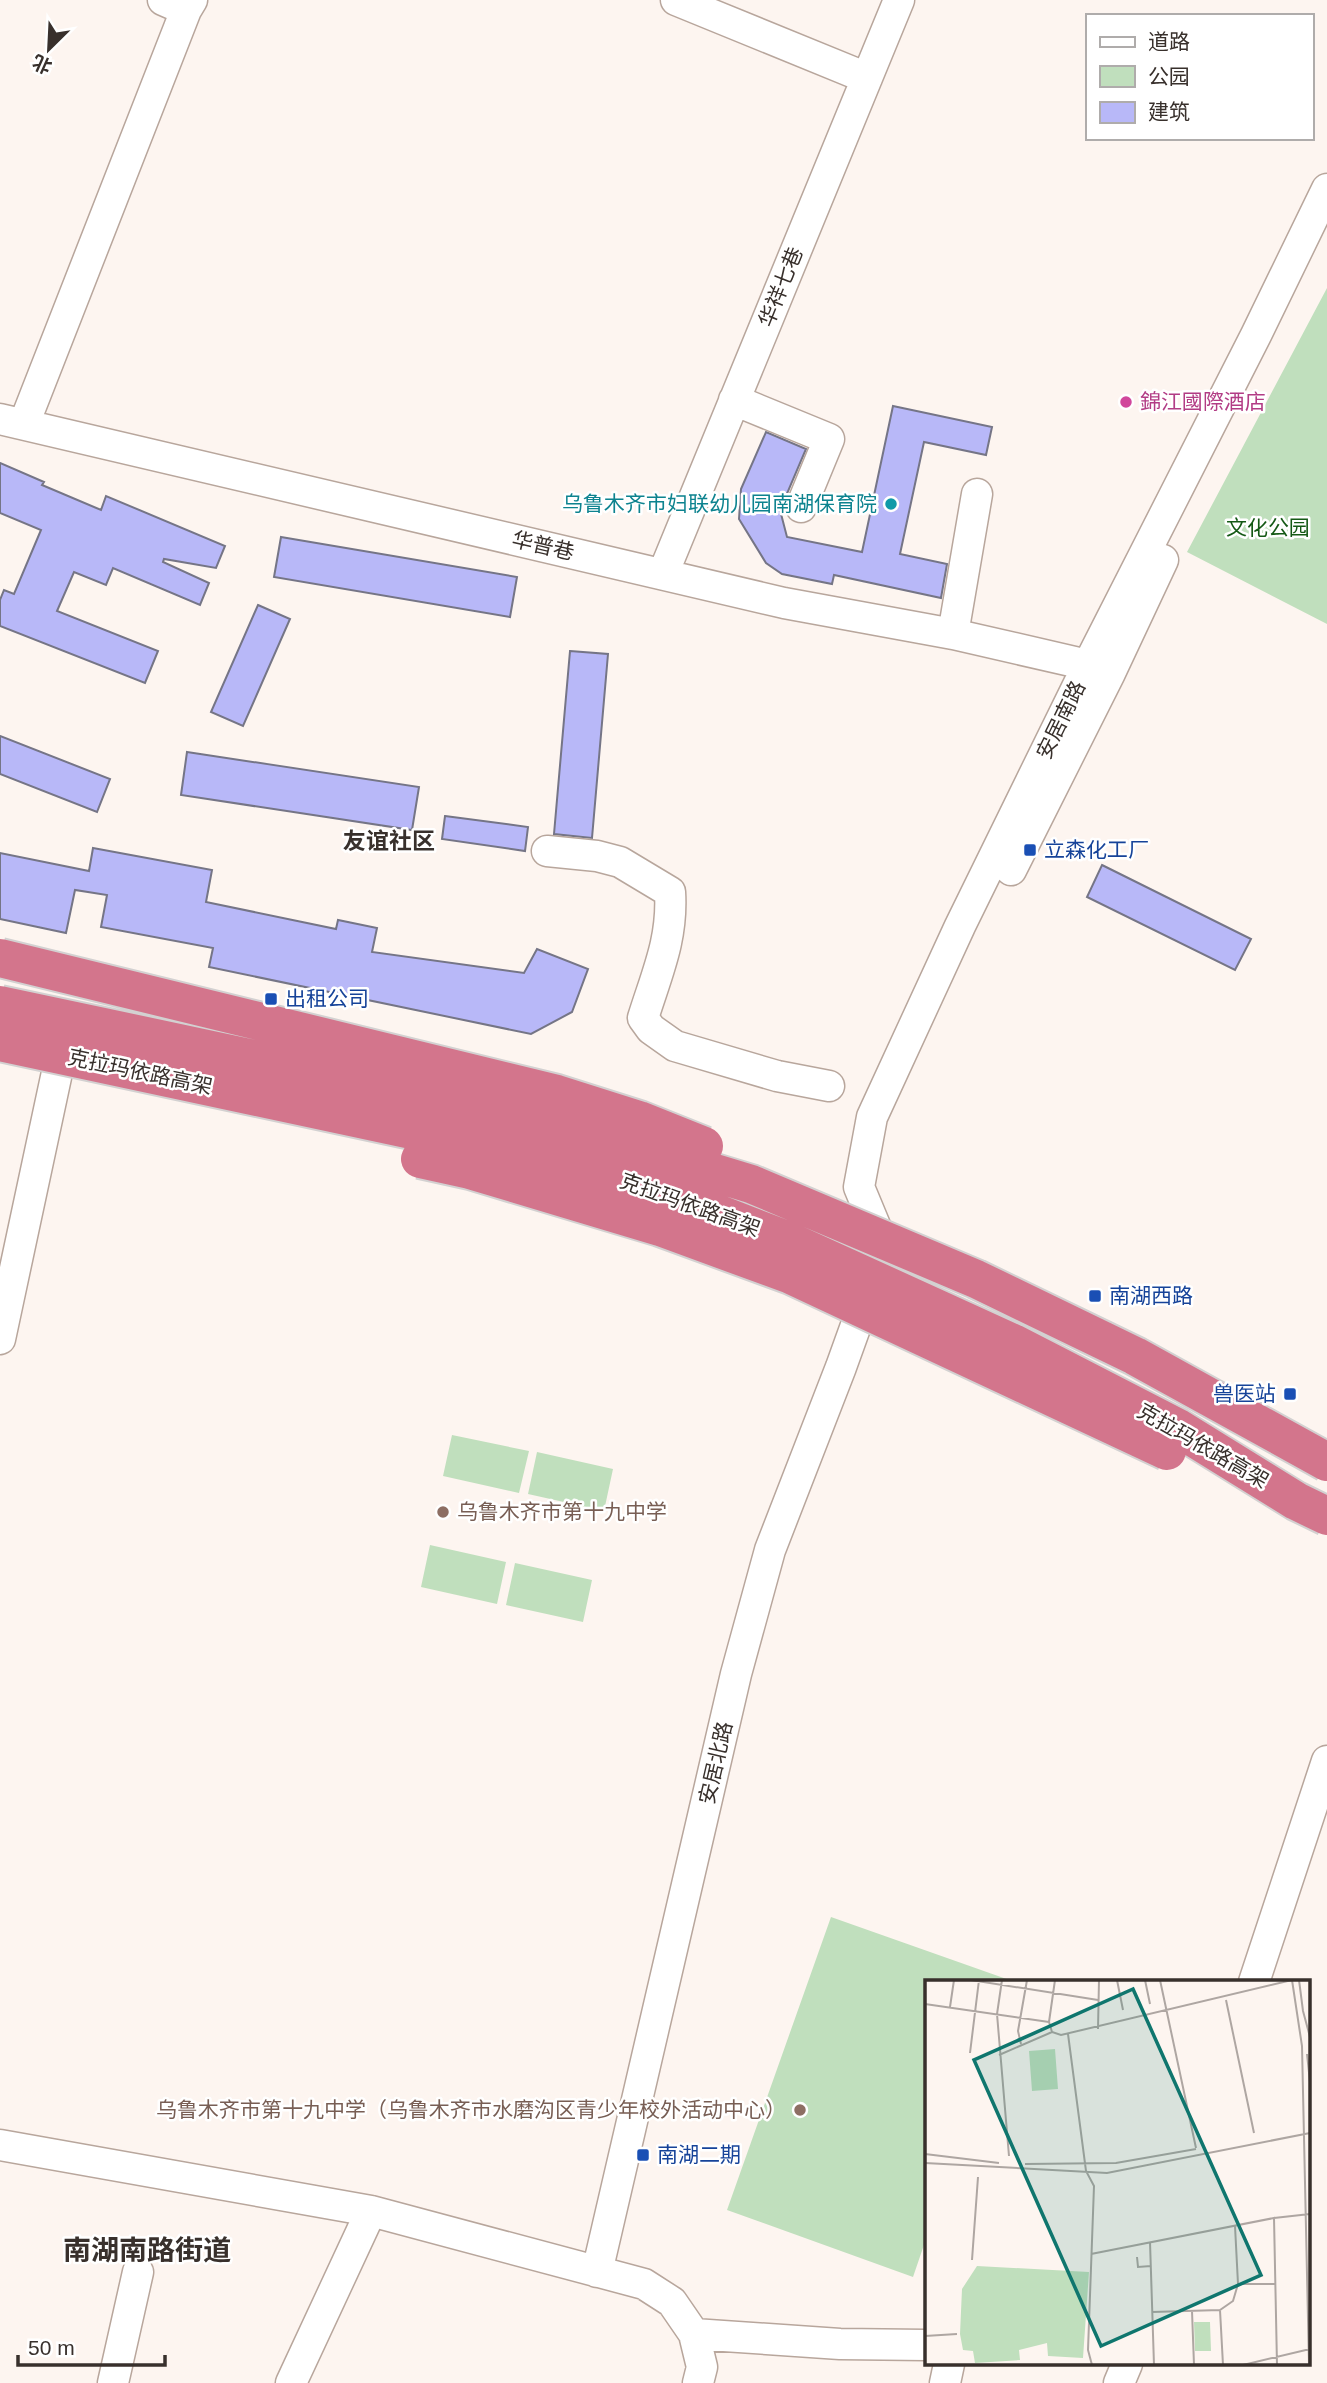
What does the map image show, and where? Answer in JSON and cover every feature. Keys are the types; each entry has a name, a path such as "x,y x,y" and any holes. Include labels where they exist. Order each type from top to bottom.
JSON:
{"highway":[{"path":"0,958 447,1065 557,1094 616,1113 793,1182 976,1279"},
{"name":"克拉玛依路高架","path":"0,1005 537,1119 751,1184 976,1279 1135,1356 1327,1462"},
{"name":"克拉玛依路高架","path":"0,1042 514,1152 647,1186 789,1241 1013,1343 1178,1428 1312,1509"},
{"path":"56,1076 470,1170 660,1227 791,1275 1178,1457 1312,1509"}],"street":[{"path":"677,0 867,78"},
{"name":"华祥七巷","path":"663,574 899,0"},
{"path":"12,421 180,3"},
{"name":"安居南路","path":"1099,669 1327,189"},
{"name":"安居南路","path":"880,1277 881,1240 859,1187 872,1117 960,926 1188,509 1327,234"},
{"path":"734,400 829,439 801,508"},
{"name":"华普巷","path":"12,421 784,603 953,634 1099,669"},
{"path":"953,634 977,494"},
{"path":"547,851 597,856 620,862 670,892 672,916 668,942 643,1018 651,1029 675,1046 788,1079 829,1086"},
{"path":"0,1339 70,1014"},
{"name":"安居北路","path":"605,2266 736,1674 763,1575 779,1525 841,1367 880,1277"},
{"path":"1255,1980 1327,1761"},
{"path":"0,2145 371,2211 605,2266 644,2284 672,2302 702,2335 714,2368 710,2383"},
{"path":"291,2383 371,2211"},
{"path":"113,2383 138,2272"},
{"path":"702,2335 840,2344 925,2345"},
{"path":"698,2383 702,2367 702,2335"},
{"path":"944,2383 948,2366"},
{"path":"1119,2383 1125,2366"}],"green space":[{"name":"文化公园","path":"1327,288 1327,624 1187,552"},
{"path":"452,1435 529,1451 519,1493 443,1476"},
{"path":"537,1452 613,1469 604,1511 528,1494"},
{"path":"430,1545 506,1562 497,1604 421,1587"},
{"path":"515,1563 592,1580 583,1622 506,1605"},
{"path":"831,1917 1009,1980 925,1980 925,2242 913,2277 727,2210"}],"building":[{"path":"893,406 992,427 986,455 924,442 900,554 947,564 941,598 834,575 832,584 782,574 766,563 739,519 741,489 766,432 806,449 780,510 787,537 862,552"},
{"path":"0,463 44,482 42,485 101,510 106,496 225,546 216,568 164,559 163,562 209,583 200,605 113,568 106,585 74,572 57,611 158,651 145,683 0,626 0,600 4,590 14,594 41,530 0,513"},
{"path":"281,537 517,577 510,617 274,577"},
{"path":"258,605 290,619 243,726 211,712"},
{"path":"570,651 608,654 592,838 554,834"},
{"path":"0,736 110,779 97,812 0,774"},
{"path":"187,752 419,787 412,830 181,795"},
{"path":"445,816 528,827 525,851 442,839"},
{"path":"93,848 212,870 206,902 336,929 338,920 377,928 372,952 524,973 537,949 588,969 572,1012 531,1034 209,967 213,948 101,927 107,895 75,890 66,933 0,919 0,853 89,871"},
{"path":"1102,865 1251,939 1235,970 1087,897"}],"place":[{"name":"錦江國際酒店","path":"1126,402"},
{"name":"乌鲁木齐市妇联幼儿园南湖保育院","path":"891,504"},
{"name":"立森化工厂","path":"1030,850"},
{"name":"出租公司","path":"271,999"},
{"name":"南湖西路","path":"1095,1296"},
{"name":"兽医站","path":"1290,1394"},
{"name":"乌鲁木齐市第十九中学","path":"443,1512"},
{"name":"乌鲁木齐市第十九中学（乌鲁木齐市水磨沟区青少年校外活动中心）","path":"800,2110"},
{"name":"南湖二期","path":"643,2155"}],"district":[{"name":"友谊社区","path":"389,841"},
{"name":"南湖南路街道","path":"147,2250"}]}
